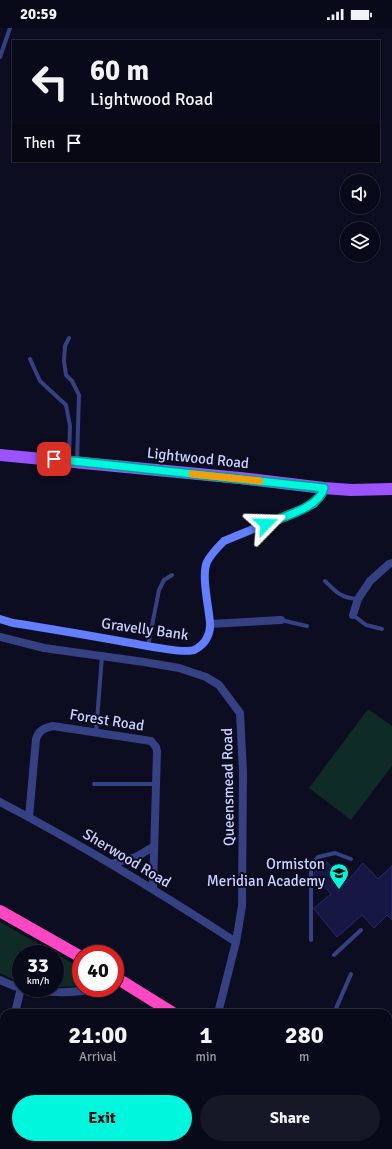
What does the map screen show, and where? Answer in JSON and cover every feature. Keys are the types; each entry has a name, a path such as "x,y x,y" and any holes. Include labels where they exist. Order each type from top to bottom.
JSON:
{"highway":[{"path":"0,911 72,952"},
{"path":"124,983 167,1009"}],"main road":[{"name":"Lightwood Road","path":"0,455 73,461 324,488 351,490 392,489"}],"street":[{"name":"Gravelly Bank","path":"0,619 13,623 148,646 187,651 194,650 206,641 209,633 210,624 205,575 206,564 214,552 224,541 314,504 322,494 324,488"},
{"path":"353,615 358,599 370,582 389,564 392,563"},
{"path":"210,624 281,620"},
{"path":"0,637 44,648 102,656"},
{"name":"Queensmead Road","path":"102,656 179,668 206,677 219,685 240,714 243,772 242,906 236,942 219,1009"},
{"name":"Forest Road","path":"29,817 36,739 38,733 46,727 53,726 150,741 153,743 157,751 153,888"},
{"name":"Sherwood Road","path":"0,802 153,888 236,942"},
{"path":"111,864 136,857 153,847"},
{"path":"0,980 12,985"},
{"path":"16,1009 19,997"}],"lane":[{"path":"0,57 10,28"},
{"path":"69,338 65,346 64,368 79,395 73,461"},
{"path":"30,359 40,381 66,405 70,426 73,461"},
{"path":"148,646 159,590 164,580 172,575"},
{"path":"325,581 335,591 347,598 358,599"},
{"path":"353,615 366,625 382,628"},
{"path":"281,620 307,626"},
{"path":"96,733 102,656"},
{"path":"94,784 156,784"},
{"path":"311,940 312,864 318,857 335,853 351,859"},
{"path":"334,955 361,930"},
{"path":"336,1009 351,974"}],"green space":[{"path":"368,709 392,726 392,766 351,820 309,788"},
{"path":"0,922 40,945 12,945 12,979 0,973"},
{"path":"64,958 72,963 72,986 64,987"}],"building":[{"path":"327,862 346,883 363,863 378,879 392,866 392,920 387,915 374,928 362,915 337,937 314,909 331,894 314,875 314,873"}],"slow traffic":[{"path":"192,474 260,481"}],"place":[{"name":"Ormiston Meridian Academy","path":"339,890"}],"route":[{"path":"54,459 324,488 319,499 314,504 266,524"}]}
